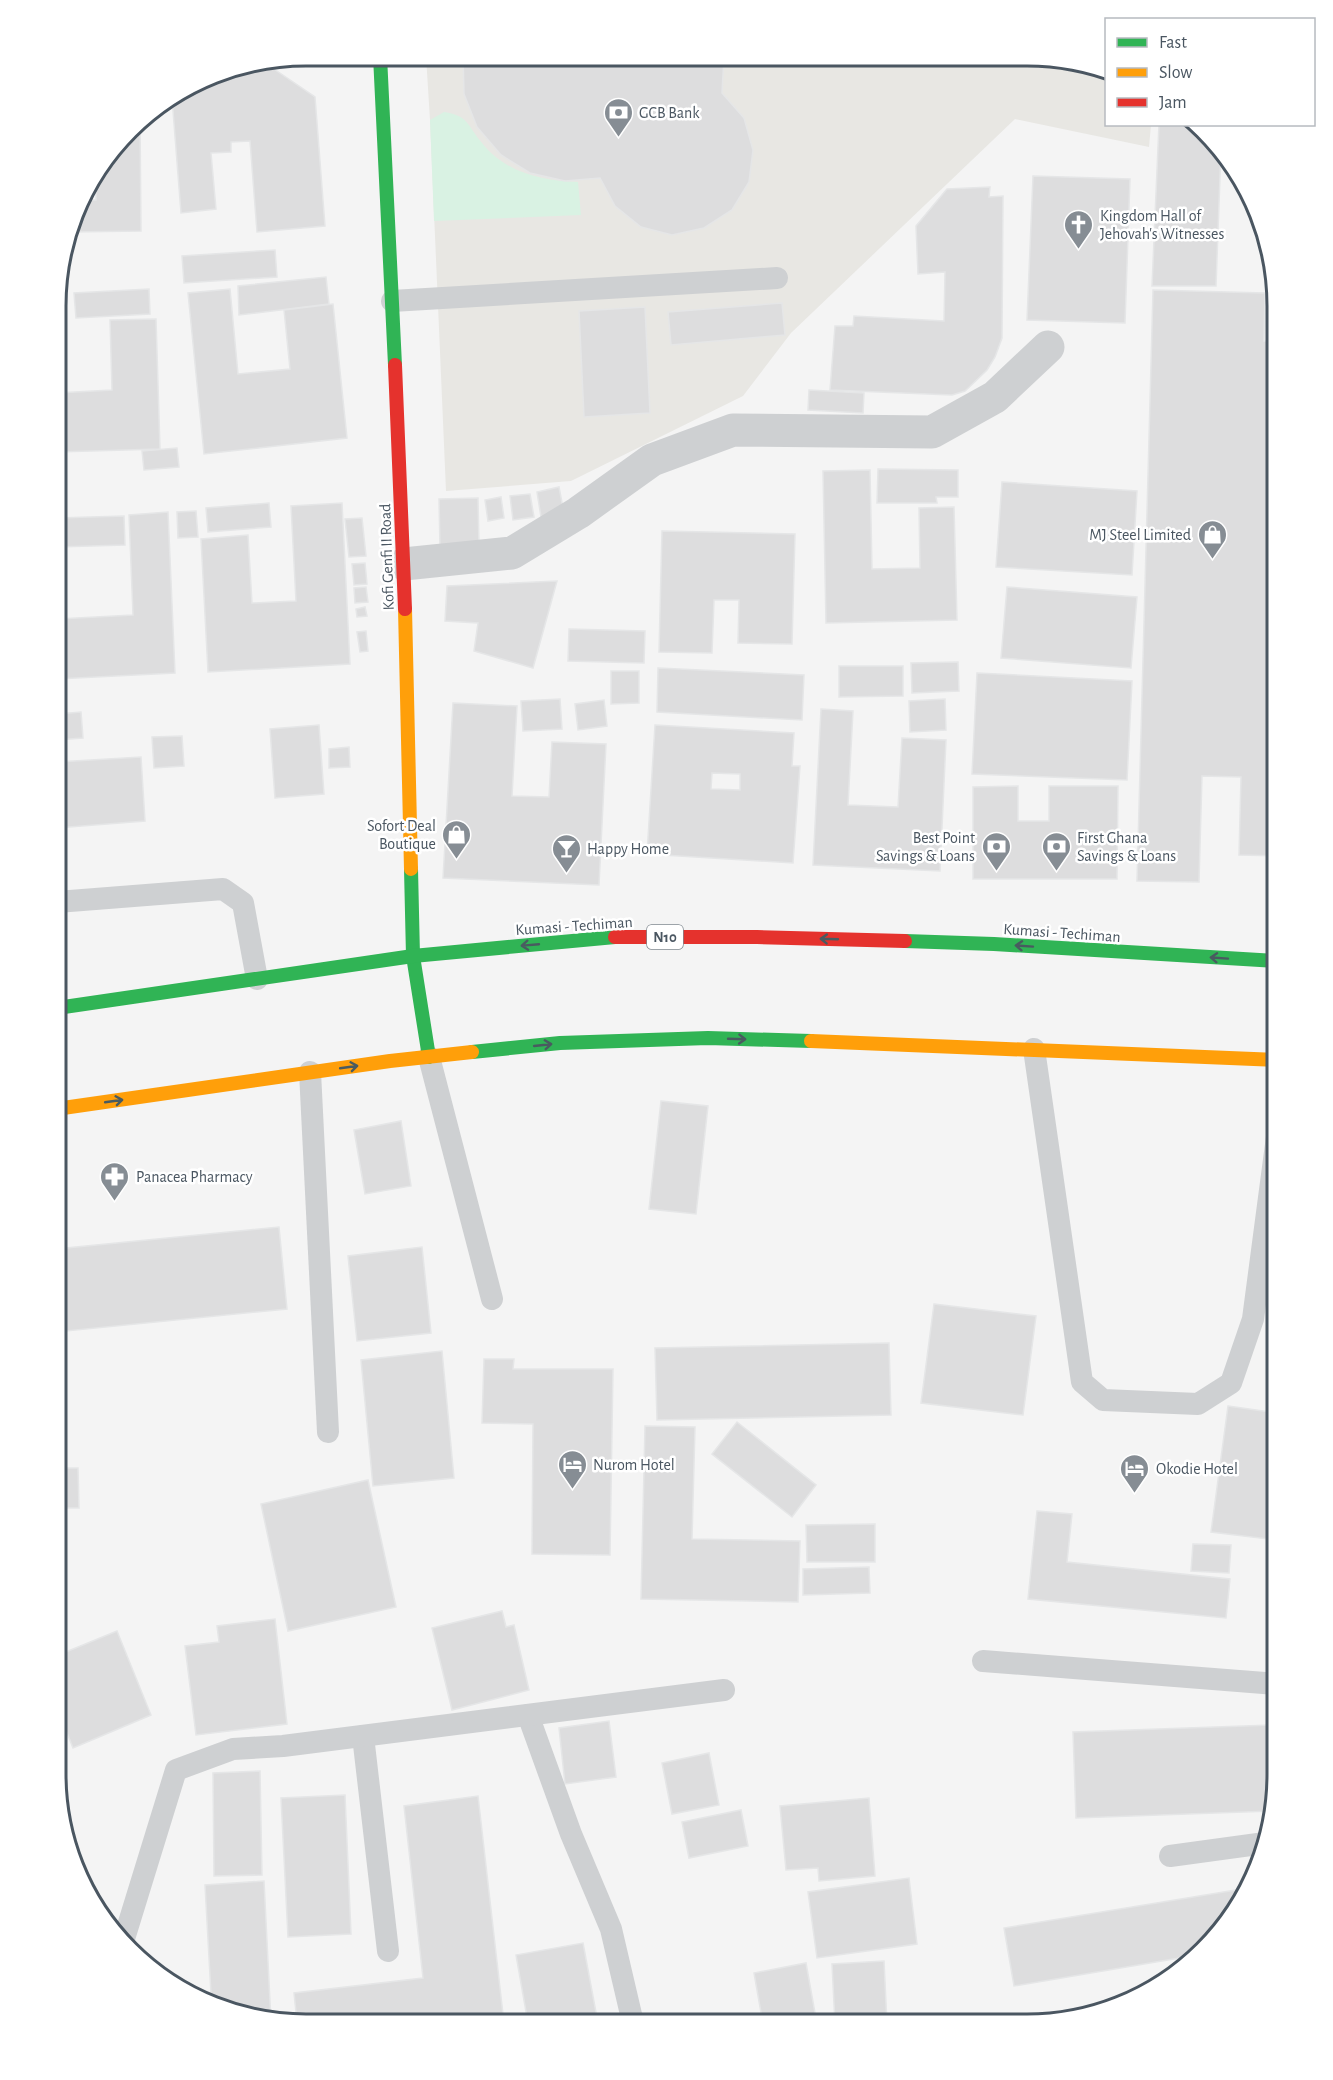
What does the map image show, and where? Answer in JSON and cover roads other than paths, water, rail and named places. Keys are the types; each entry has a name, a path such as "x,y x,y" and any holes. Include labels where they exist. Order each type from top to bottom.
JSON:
{"main road":[{"name":"Kofi Genfi II Road","path":"380,66 404,564 413,956 429,1057"},
{"name":"Kumasi - Techiman","path":"66,1007 413,956 620,937 757,937 993,944 1267,960"},
{"path":"66,1108 310,1072 560,1043 708,1038 1267,1060"}],"street":[{"path":"404,564 512,553 578,513 652,460 733,430 932,432 995,397 1048,347"}],"lane":[{"path":"392,301 777,278"},
{"path":"66,901 223,889 243,903 257,979"},
{"path":"1034,1049 1082,1382 1103,1400 1198,1404 1231,1383 1253,1319 1267,1213"},
{"path":"429,1057 492,1299"},
{"path":"310,1072 328,1432"},
{"path":"983,1661 1267,1683"},
{"path":"126,1932 176,1770 233,1749 284,1746 724,1690"},
{"path":"528,1715 571,1834 611,1929 631,2014"},
{"path":"363,1736 388,1951"},
{"path":"1170,1856 1256,1844"}],"place":[{"name":"GCB Bank","path":"618,138"},
{"name":"Kingdom Hall of Jehovah's Witnesses","path":"1079,250"},
{"name":"MJ Steel Limited","path":"1212,560"},
{"name":"Sofort Deal Boutique","path":"457,860"},
{"name":"Best Point Savings & Loans","path":"996,872"},
{"name":"First Ghana Savings & Loans","path":"1056,872"},
{"name":"Happy Home","path":"566,874"},
{"name":"Panacea Pharmacy","path":"115,1202"},
{"name":"Nurom Hotel","path":"572,1490"},
{"name":"Okodie Hotel","path":"1135,1494"}]}
